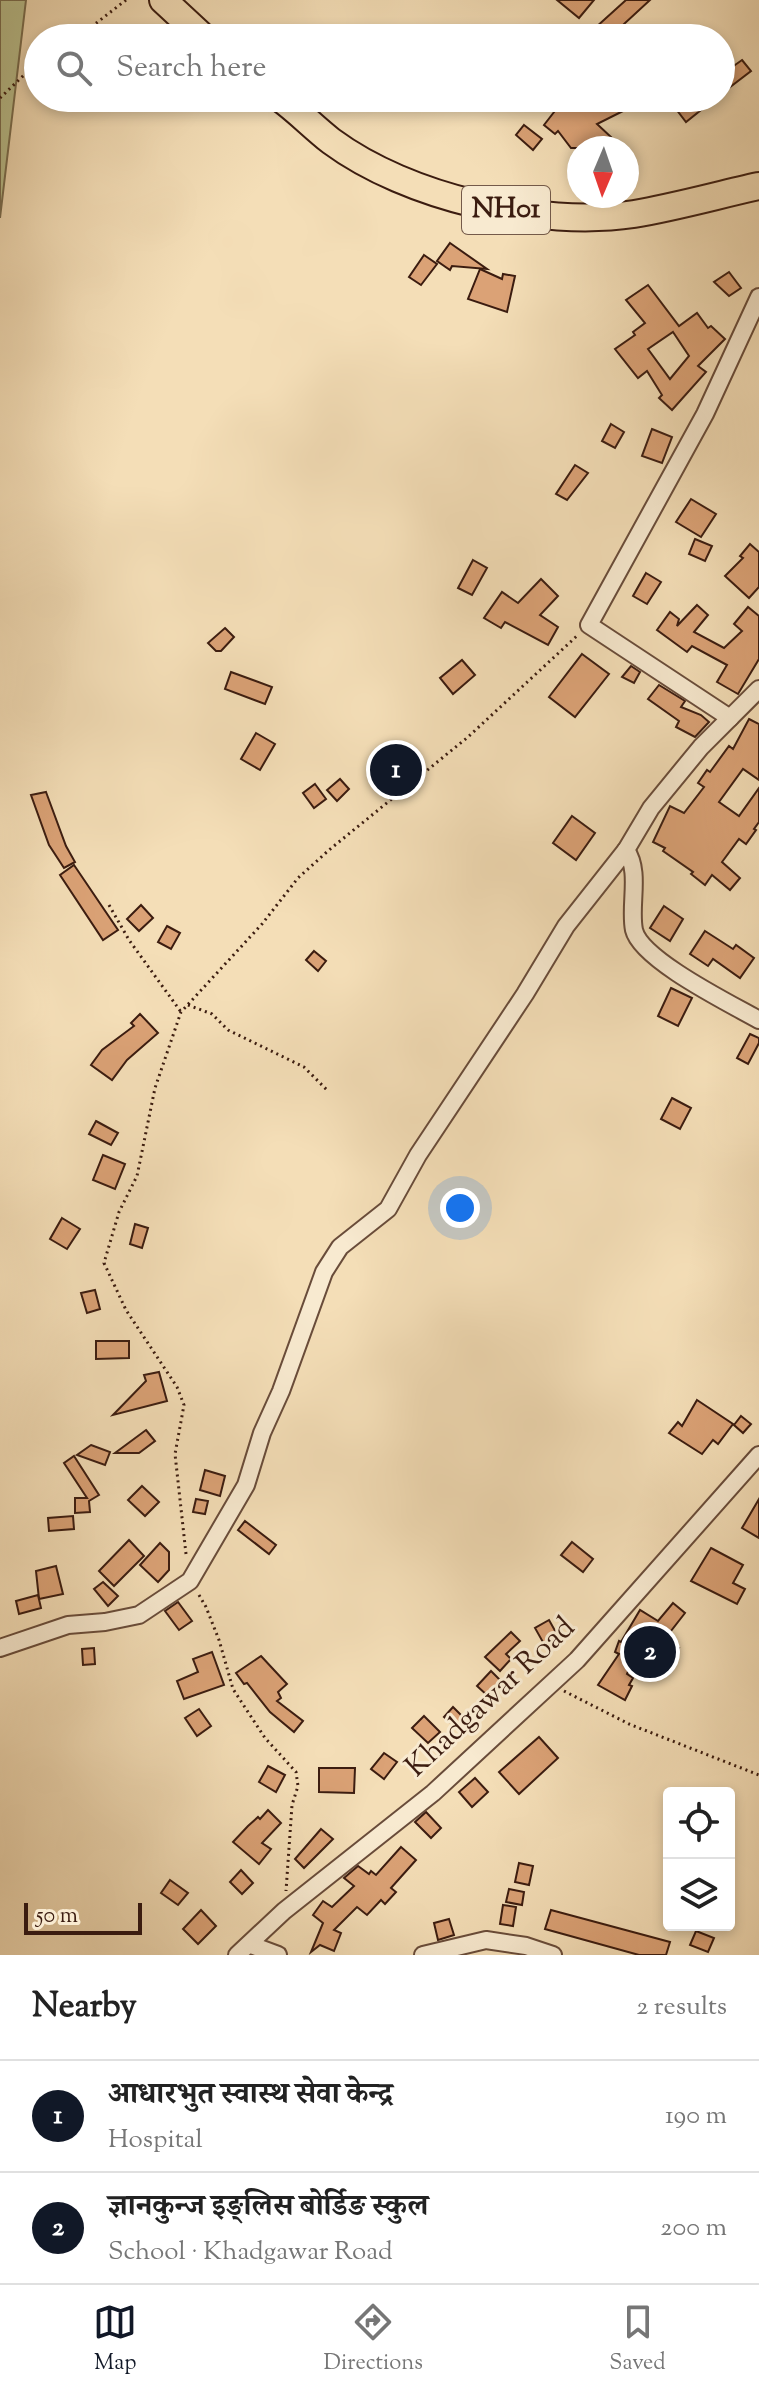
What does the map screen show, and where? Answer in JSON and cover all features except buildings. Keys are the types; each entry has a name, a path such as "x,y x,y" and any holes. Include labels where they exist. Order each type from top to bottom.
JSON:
{"highway":[{"path":"163,0 189,24"},
{"name":"NH01","path":"297,112 332,142 414,185 457,200 518,212 574,217 633,214 759,186"}],"street":[{"path":"730,718 589,625 705,414 759,297"},
{"path":"0,1648 68,1625 139,1615 190,1581 246,1485 262,1433 281,1391 324,1272 340,1247 388,1209 418,1155 525,994 566,926 626,850 651,808 701,747 759,689"},
{"path":"626,850 630,856 633,878 634,931 640,944 657,960 759,1020"},
{"name":"Khadgawar Road","path":"248,1952 284,1911 433,1793 550,1684 587,1648 759,1455"},
{"path":"423,1955 486,1940 526,1946 553,1955"},
{"path":"248,1952 278,1955"}],"path":[{"path":"95,24 126,0"},
{"path":"0,98 24,75"},
{"path":"284,1911 292,1805 298,1786 296,1772 265,1738 233,1689 211,1618 190,1581 175,1454 184,1405 177,1387 126,1310 104,1263 119,1212 137,1176 155,1088 181,1012 262,924 298,878 468,737 589,625"},
{"path":"109,905 129,940 181,1012"},
{"path":"188,1005 212,1014 228,1030 304,1067 328,1091"},
{"path":"550,1684 629,1724 759,1775"}],"green space":[{"path":"0,0 26,0 0,218"}],"place":[{"name":"आधारभुत स्वास्थ सेवा केन्द्र","path":"396,770"},
{"name":"ज्ञानकुन्ज इङ्लिस बोर्डिङ स्कुल","path":"650,1652"}]}
